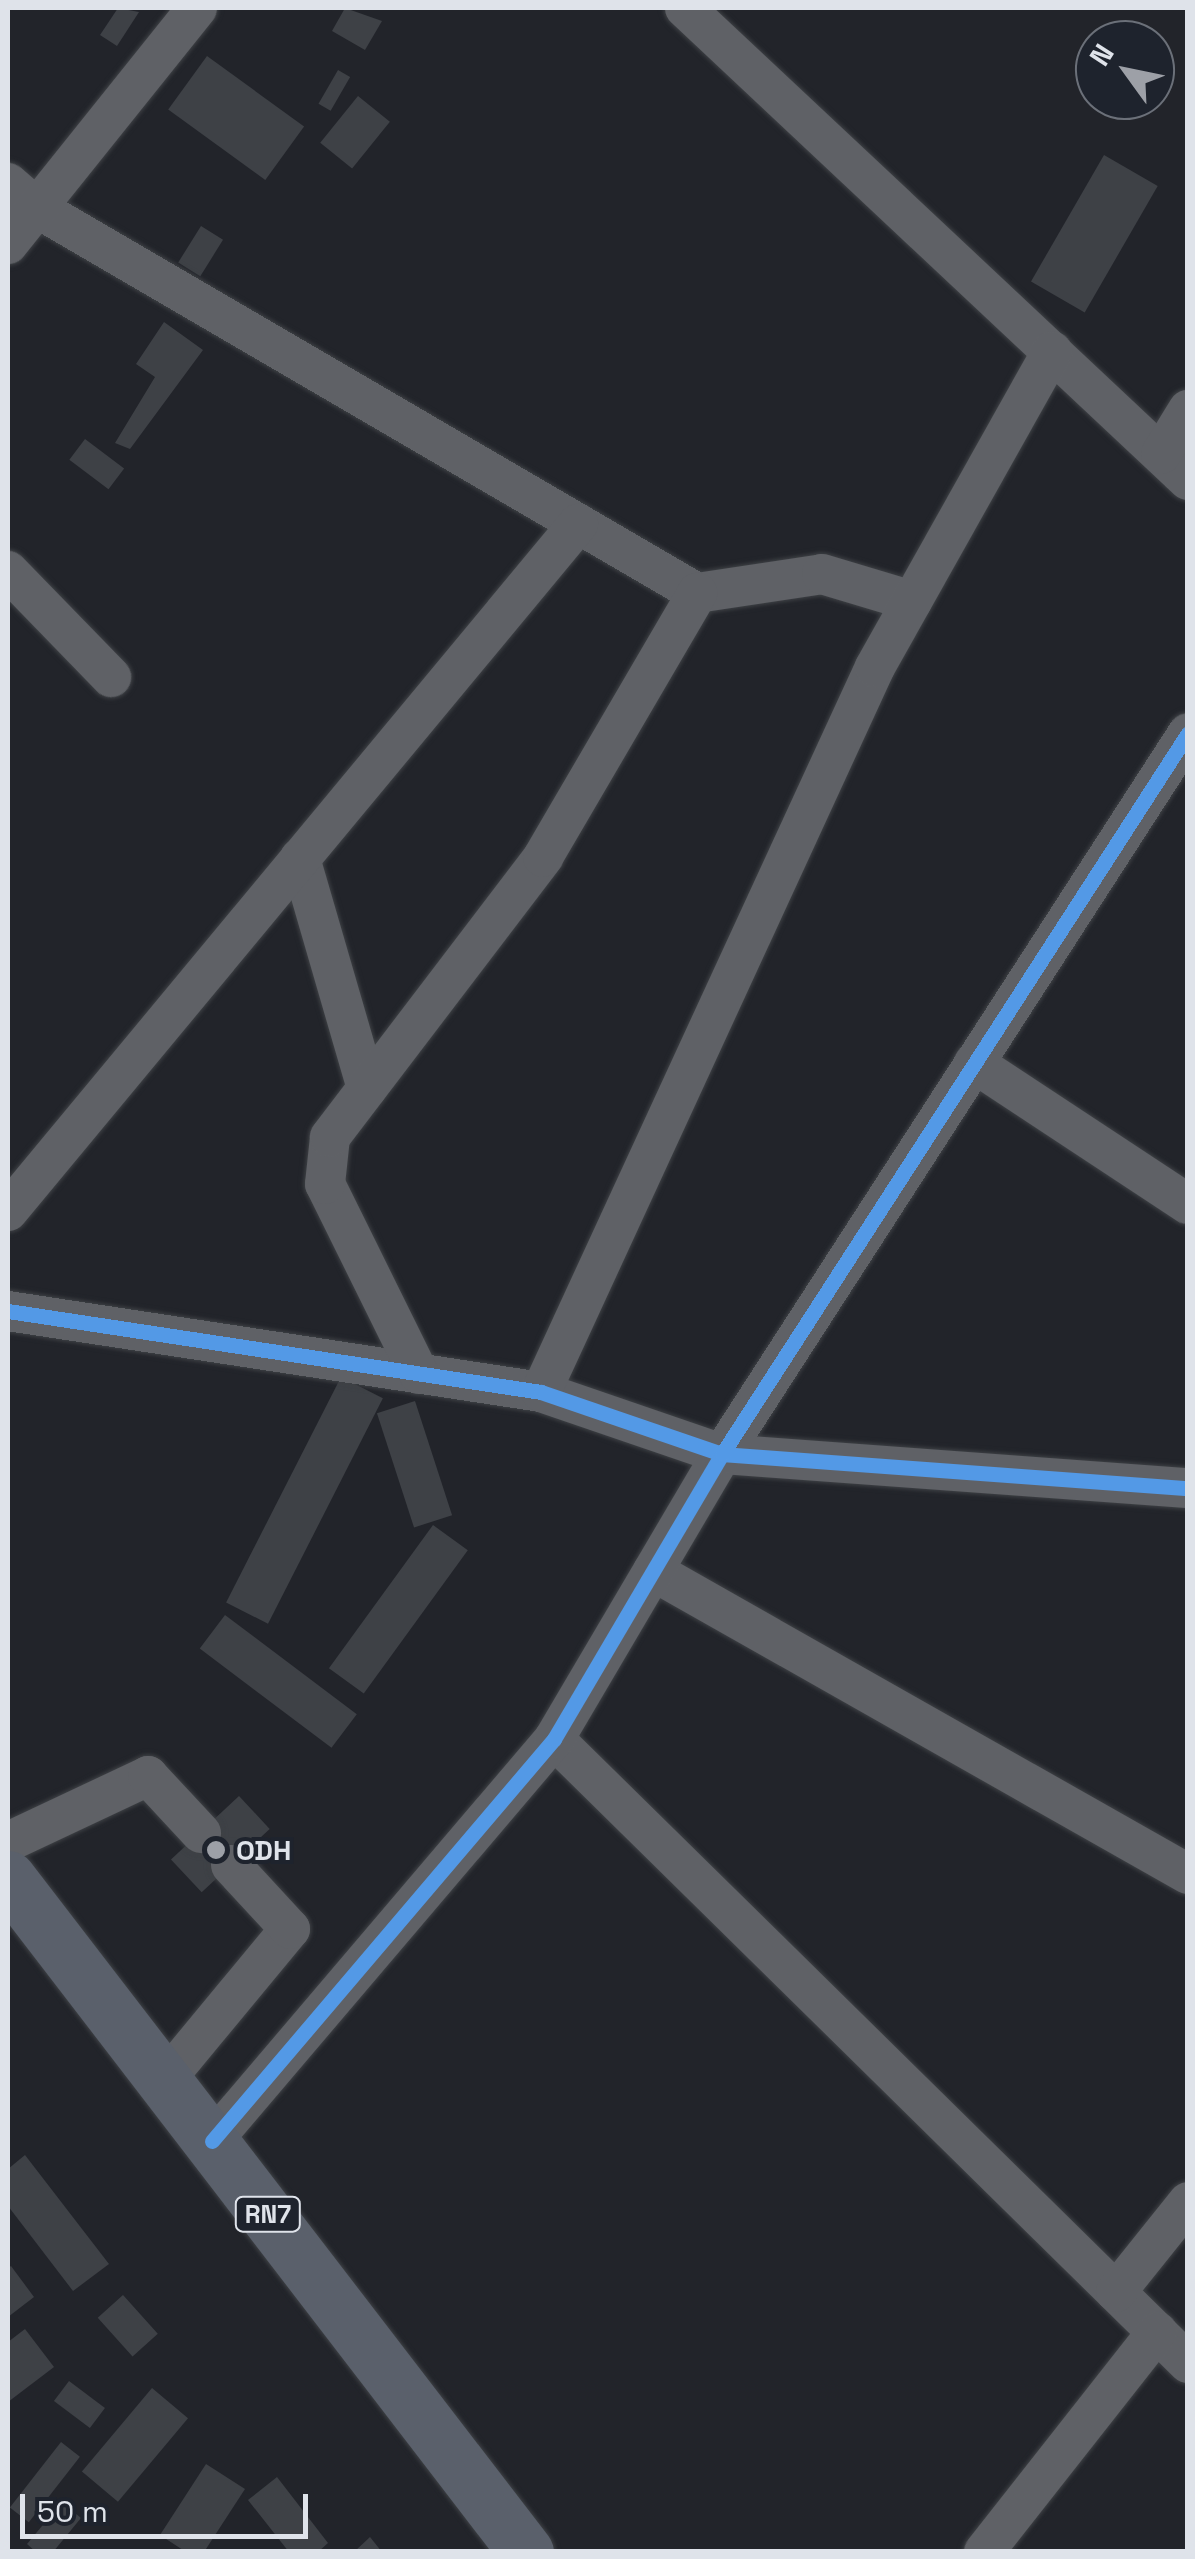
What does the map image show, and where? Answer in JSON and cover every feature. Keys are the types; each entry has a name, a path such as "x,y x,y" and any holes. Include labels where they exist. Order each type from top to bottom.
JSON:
{"highway":[{"name":"RN7","path":"8,1878 526,2552"}],"street":[{"path":"8,244 22,195 197,8"},
{"path":"685,8 1174,467 1188,410"},
{"path":"22,195 697,593 764,578 822,574 912,601"},
{"path":"540,1392 875,667 1052,351"},
{"path":"8,1211 578,524"},
{"path":"8,570 111,677"},
{"path":"419,1374 325,1184 330,1138 542,856 697,593"},
{"path":"212,2141 554,1739 722,1454 1188,733"},
{"path":"300,858 367,1088"},
{"path":"974,1064 1188,1204"},
{"path":"8,1311 540,1392 722,1454 1188,1488"},
{"path":"652,1571 1188,1874"},
{"path":"554,1739 1188,2363"},
{"path":"8,1842 148,1776 200,1833"},
{"path":"165,2080 290,1929 231,1865"},
{"path":"1116,2292 1188,2202"},
{"path":"984,2552 1157,2332"}],"building":[{"path":"118,8 139,12 117,46 100,35"},
{"path":"345,8 382,21 365,50 332,31"},
{"path":"207,56 304,127 265,180 168,109"},
{"path":"338,70 350,77 331,111 318,104"},
{"path":"358,96 390,122 352,168 320,143"},
{"path":"1104,155 1158,186 1085,312 1031,281"},
{"path":"201,226 223,240 200,276 178,262"},
{"path":"164,322 203,350 130,449 115,443 155,377 136,364"},
{"path":"85,439 124,468 108,489 69,460"},
{"path":"341,1377 383,1398 268,1624 226,1602"},
{"path":"415,1401 452,1515 414,1527 377,1413"},
{"path":"433,1525 468,1550 364,1693 329,1668"},
{"path":"225,1615 357,1714 331,1748 200,1649"},
{"path":"239,1796 270,1829 202,1892 171,1859"},
{"path":"25,2155 109,2264 73,2291 8,2206 8,2169"},
{"path":"11,2266 34,2297 8,2317 8,2268"},
{"path":"123,2295 158,2334 133,2356 98,2318"},
{"path":"25,2329 54,2367 8,2402 8,2342"},
{"path":"69,2381 105,2408 90,2428 54,2401"},
{"path":"152,2388 188,2418 118,2502 82,2471"},
{"path":"61,2442 80,2457 29,2522 10,2507"},
{"path":"206,2464 245,2489 204,2552 186,2552 160,2535"},
{"path":"277,2477 328,2543 318,2552 289,2552 248,2500"},
{"path":"62,2502 81,2518 53,2552 36,2552 27,2544"},
{"path":"370,2537 382,2552 354,2552"}],"cycle path":[{"path":"212,2141 554,1739 722,1454 1188,733"},
{"path":"8,1311 541,1392 722,1454 1188,1488"}],"place":[{"name":"ODH","path":"216,1850"}]}
